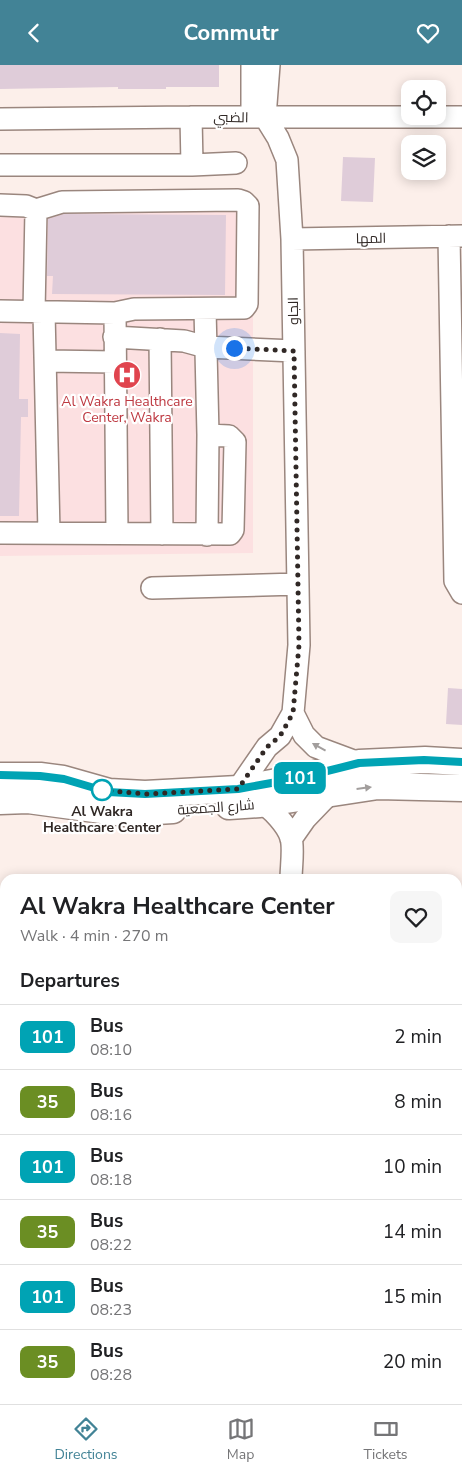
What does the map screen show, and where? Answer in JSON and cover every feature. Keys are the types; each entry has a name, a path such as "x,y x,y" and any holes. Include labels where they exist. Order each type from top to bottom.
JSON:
{"main road":[{"name":"شارع الجمعية","path":"0,775 64,779 108,792 145,794 238,789 299,778 359,763 424,760 462,762"},
{"name":"شارع الجمعية","path":"0,801 28,800 124,813 260,804 378,786 462,788"}],"street":[{"path":"252,65 258,117"},
{"path":"258,117 269,65"},
{"path":"191,117 192,165"},
{"name":"الجاو","path":"238,789 267,747 280,736 293,713 299,645 292,239 287,160 278,138 258,117"},
{"name":"الضبي","path":"0,119 462,117"},
{"path":"0,165 192,165 236,163"},
{"path":"0,205 26,206 36,210 62,202 244,202 248,206 247,304 244,308 134,309 115,313 0,311"},
{"path":"36,210 39,312 46,361 49,533"},
{"name":"المها","path":"292,239 456,236 455,581 462,593"},
{"path":"0,533 116,532 230,534 233,529 235,442 229,436 208,435 206,309"},
{"path":"115,313 116,532"},
{"path":"114,337 184,341 206,347 294,351"},
{"path":"160,339 162,534"},
{"path":"46,361 115,362"},
{"path":"152,588 298,584"},
{"path":"293,713 304,735 316,747 359,763"},
{"path":"291,839 305,819 330,792"},
{"path":"260,804 267,805 280,819 291,839 290,874"}],"shaded area":[{"name":"Al Wakra Healthcare Center, Wakra","path":"253,196 253,553 0,556 0,197"}],"building":[{"path":"0,65 219,65 219,87 166,87 166,89 118,89 118,87 0,89"},
{"path":"343,157 375,158 373,202 341,201"},
{"path":"64,214 226,215 225,295 52,294 53,276 47,276 48,219"},
{"path":"0,333 20,334 19,399 28,399 28,417 21,417 19,516 0,516"},
{"path":"448,688 462,689 462,725 446,724"}],"bus line":[{"name":"101","path":"0,775 64,779 108,792 145,794 238,789 299,778 359,763 424,760 462,762"}],"place":[{"name":"Al Wakra Healthcare Center, Wakra","path":"127,375"},
{"name":"Al Wakra Healthcare Center","path":"102,790"}],"route":[{"path":"102,790 145,794 238,789 267,747 280,736 293,713 299,645 294,351 234,348"}]}
